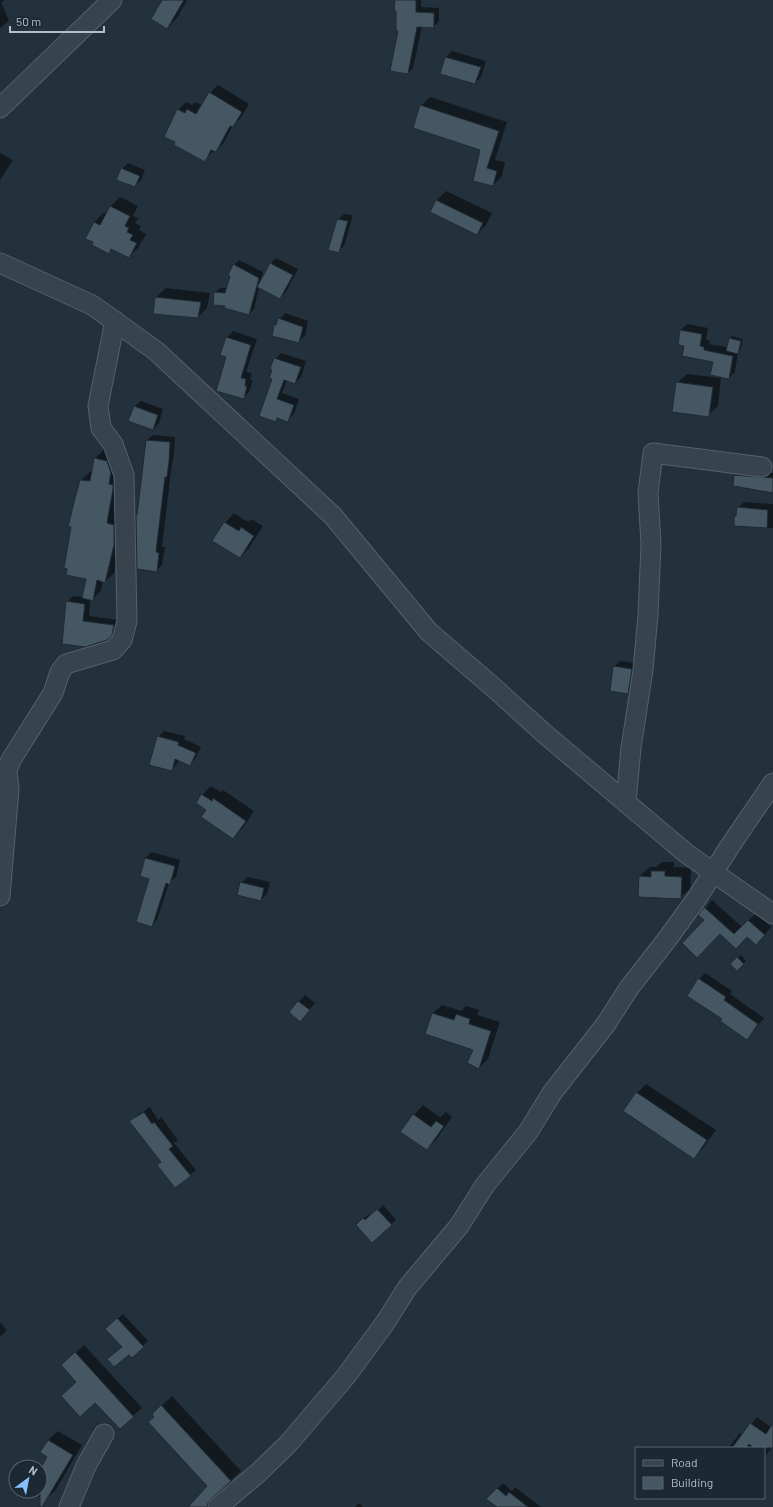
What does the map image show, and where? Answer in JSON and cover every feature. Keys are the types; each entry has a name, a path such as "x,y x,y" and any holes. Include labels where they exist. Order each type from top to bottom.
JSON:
{"street":[{"path":"0,108 112,0"},
{"path":"0,263 92,305 156,351 333,516 429,632 494,687 546,735 687,854 712,873 773,914"},
{"path":"0,896 10,790 7,770 11,760 53,693 60,672 66,664 113,650 122,640 127,621 124,475 113,444 101,428 98,406 115,321"},
{"path":"626,802 631,748 643,670 648,615 651,544 648,493 653,453 762,467"},
{"path":"218,1507 258,1473 288,1444 346,1376 385,1323 408,1288 458,1226 484,1185 528,1132 552,1093 606,1024 629,988 697,898 712,873 773,783"},
{"path":"69,1507 86,1466 104,1434"}],"building":[{"path":"162,0 184,0 167,29 151,19"},
{"path":"395,0 416,0 416,12 434,13 434,28 417,27 408,74 390,71 398,31 396,30 396,11 394,11"},
{"path":"445,57 481,67 475,84 440,74"},
{"path":"209,92 242,112 233,127 230,126 216,152 211,150 205,162 174,145 175,142 164,137 177,109 185,113 187,109 196,114"},
{"path":"420,105 499,131 487,168 497,171 493,186 473,181 480,150 413,128"},
{"path":"121,168 140,176 135,187 116,180"},
{"path":"436,200 483,223 477,235 430,212"},
{"path":"110,206 130,216 125,226 129,228 127,232 133,235 130,240 137,243 129,258 111,249 109,254 92,245 93,242 85,239 94,222 100,225"},
{"path":"337,219 348,221 339,253 328,250"},
{"path":"270,263 293,275 280,299 257,287"},
{"path":"233,264 259,278 249,315 224,308 225,306 213,305 214,292 225,293 230,276 228,275"},
{"path":"155,297 201,302 198,318 153,314"},
{"path":"278,318 303,327 299,343 272,336 274,325 276,325"},
{"path":"680,330 702,334 700,346 704,347 704,350 733,356 729,379 710,375 713,362 682,356 684,346 678,345"},
{"path":"226,337 251,345 241,378 246,379 245,386 247,386 244,399 216,391 226,357 220,355"},
{"path":"729,338 741,341 738,354 726,351"},
{"path":"274,358 301,367 295,384 284,380 277,399 294,405 288,422 277,418 276,422 259,416 272,379 269,378 272,370 270,369"},
{"path":"676,382 713,387 709,417 672,412"},
{"path":"134,406 158,415 153,430 128,421"},
{"path":"146,440 170,442 167,477 165,477 156,552 159,553 157,572 137,569 136,515"},
{"path":"94,458 107,461 111,473 109,484 113,485 113,489 107,523 114,525 114,545 105,583 97,580 93,601 82,598 86,579 66,575 67,569 64,568 71,527 68,527 75,498 80,480 90,481"},
{"path":"734,475 773,478 773,493 733,486"},
{"path":"737,507 768,510 767,528 734,526 734,516 736,516"},
{"path":"224,522 239,531 241,527 254,536 240,558 212,541"},
{"path":"66,601 85,604 83,621 114,625 112,635 107,640 85,647 62,644"},
{"path":"613,666 632,669 628,694 610,691"},
{"path":"157,736 179,742 178,745 196,753 190,766 175,759 172,771 149,765"},
{"path":"201,794 212,801 213,798 246,821 233,839 201,817 206,810 196,803"},
{"path":"145,858 175,866 170,885 166,883 152,927 136,922 149,879 140,876"},
{"path":"651,871 665,871 665,876 682,877 681,899 638,897 639,876 651,877"},
{"path":"240,882 264,888 261,901 237,895"},
{"path":"704,907 734,934 748,920 765,935 756,945 747,937 736,949 720,934 697,958 682,943 704,920 698,915"},
{"path":"737,957 744,964 737,971 730,964"},
{"path":"698,978 726,997 724,1000 758,1024 747,1040 720,1021 722,1019 687,996"},
{"path":"298,1001 310,1010 300,1022 289,1012"},
{"path":"432,1013 454,1020 456,1014 470,1019 469,1024 491,1031 479,1069 467,1063 473,1050 425,1034"},
{"path":"636,1092 707,1140 694,1159 623,1111"},
{"path":"144,1112 152,1124 154,1122 173,1146 169,1149 191,1176 175,1188 157,1165 161,1162 129,1121"},
{"path":"413,1114 431,1127 436,1121 444,1126 427,1150 400,1132"},
{"path":"377,1209 392,1225 372,1243 356,1225 363,1218 365,1220"},
{"path":"117,1318 144,1347 132,1358 129,1355 114,1367 107,1359 122,1347 105,1329"},
{"path":"75,1352 134,1417 120,1429 95,1403 80,1417 61,1396 76,1382 61,1365"},
{"path":"161,1405 231,1481 211,1499 207,1507 188,1507 207,1486 148,1422 154,1417 152,1414"},
{"path":"750,1423 766,1434 773,1423 773,1448 753,1447 749,1444 747,1447 733,1447"},
{"path":"48,1440 73,1455 48,1497 48,1459 46,1459 47,1457 40,1452"},
{"path":"497,1488 506,1496 509,1492 528,1507 497,1507 486,1499"},
{"path":"40,1499 47,1499 42,1507 40,1507"}]}
